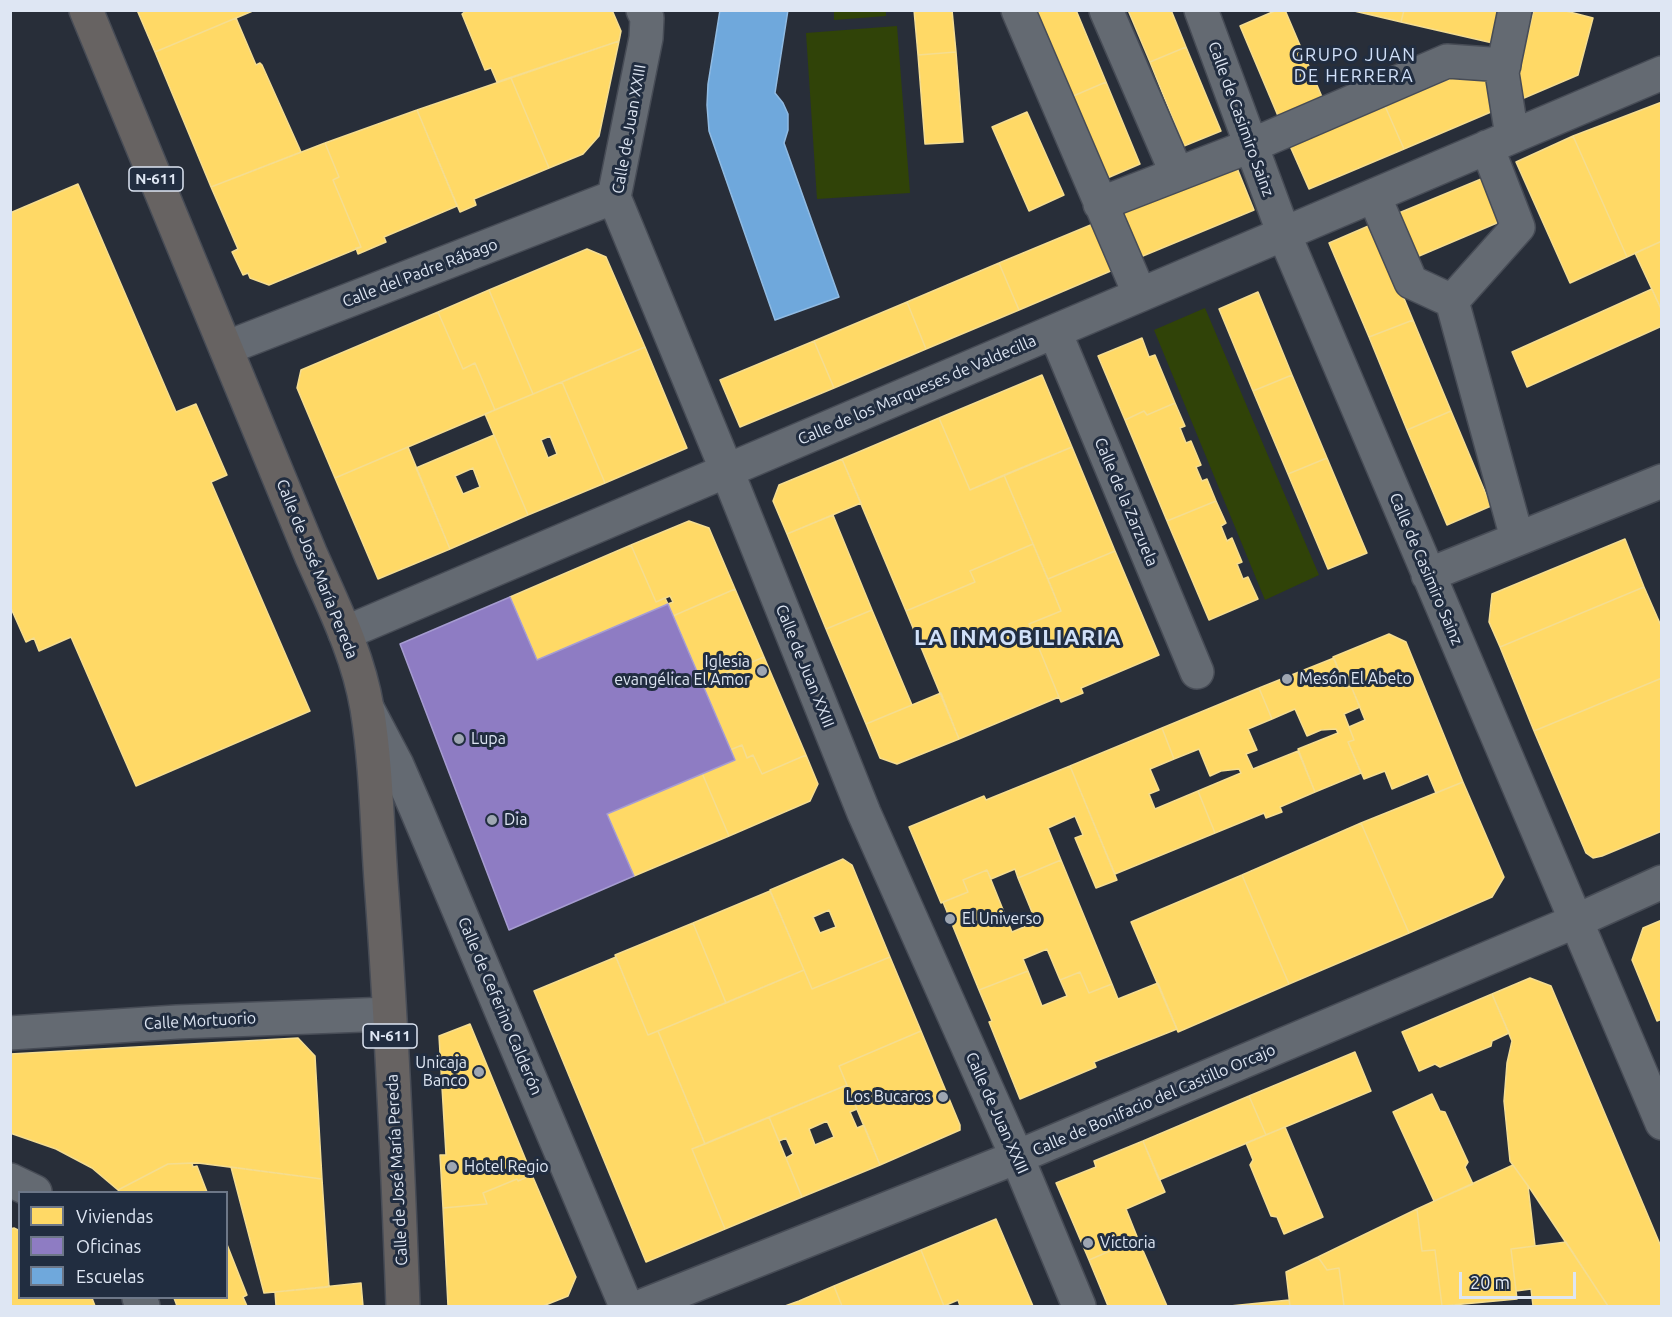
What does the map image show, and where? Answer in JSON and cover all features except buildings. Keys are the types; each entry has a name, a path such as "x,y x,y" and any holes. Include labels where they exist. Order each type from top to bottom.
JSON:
{"highway":[{"name":"Calle de José María Pereda","path":"86,10 345,633 367,708 373,765 389,1014 403,1306"}],"street":[{"name":"Calle de Juan XXIII","path":"644,10 647,18 646,38 614,197 864,813 1017,1157 1079,1306"},
{"path":"1017,10 1140,295"},
{"path":"1106,10 1177,174"},
{"name":"Calle de Casimiro Sainz","path":"1201,10 1284,234 1662,1123"},
{"path":"1452,301 1518,228 1500,142 1502,73 1515,10"},
{"path":"1100,204 1250,146 1447,61 1504,65"},
{"name":"Calle de los Marqueses de Valdecilla","path":"345,633 1662,73"},
{"path":"1374,196 1411,282 1452,301 1517,538"},
{"name":"Calle del Padre Rábago","path":"226,348 614,197"},
{"name":"Calle de la Zarzuela","path":"1055,332 1197,672"},
{"path":"1428,575 1662,481"},
{"name":"Calle de Ceferino Calderón","path":"367,708 413,801 626,1306"},
{"name":"Calle de Bonifacio del Castillo Orcajo","path":"642,1306 1017,1157 1576,921 1662,882"},
{"name":"Calle Mortuorio","path":"10,1033 177,1022 389,1014"},
{"path":"10,1180 33,1191"}],"green space":[{"path":"834,11 886,11 886,16 834,20"},
{"path":"897,26 910,193 817,199 806,33"},
{"path":"1205,308 1319,575 1265,600 1154,330"}],"place":[{"name":"Iglesia evangélica El Amor","path":"762,671"},
{"name":"Mesón El Abeto","path":"1287,679"},
{"name":"Lupa","path":"459,739"},
{"name":"Dia","path":"492,820"},
{"name":"El Universo","path":"950,919"},
{"name":"Unicaja Banco","path":"479,1072"},
{"name":"Los Bucaros","path":"943,1097"},
{"name":"Hotel Regio","path":"452,1167"},
{"name":"Victoria","path":"1088,1243"}],"district":[{"name":"GRUPO JUAN DE HERRERA","path":"1354,65"},
{"name":"LA INMOBILIARIA","path":"1018,638"}]}
